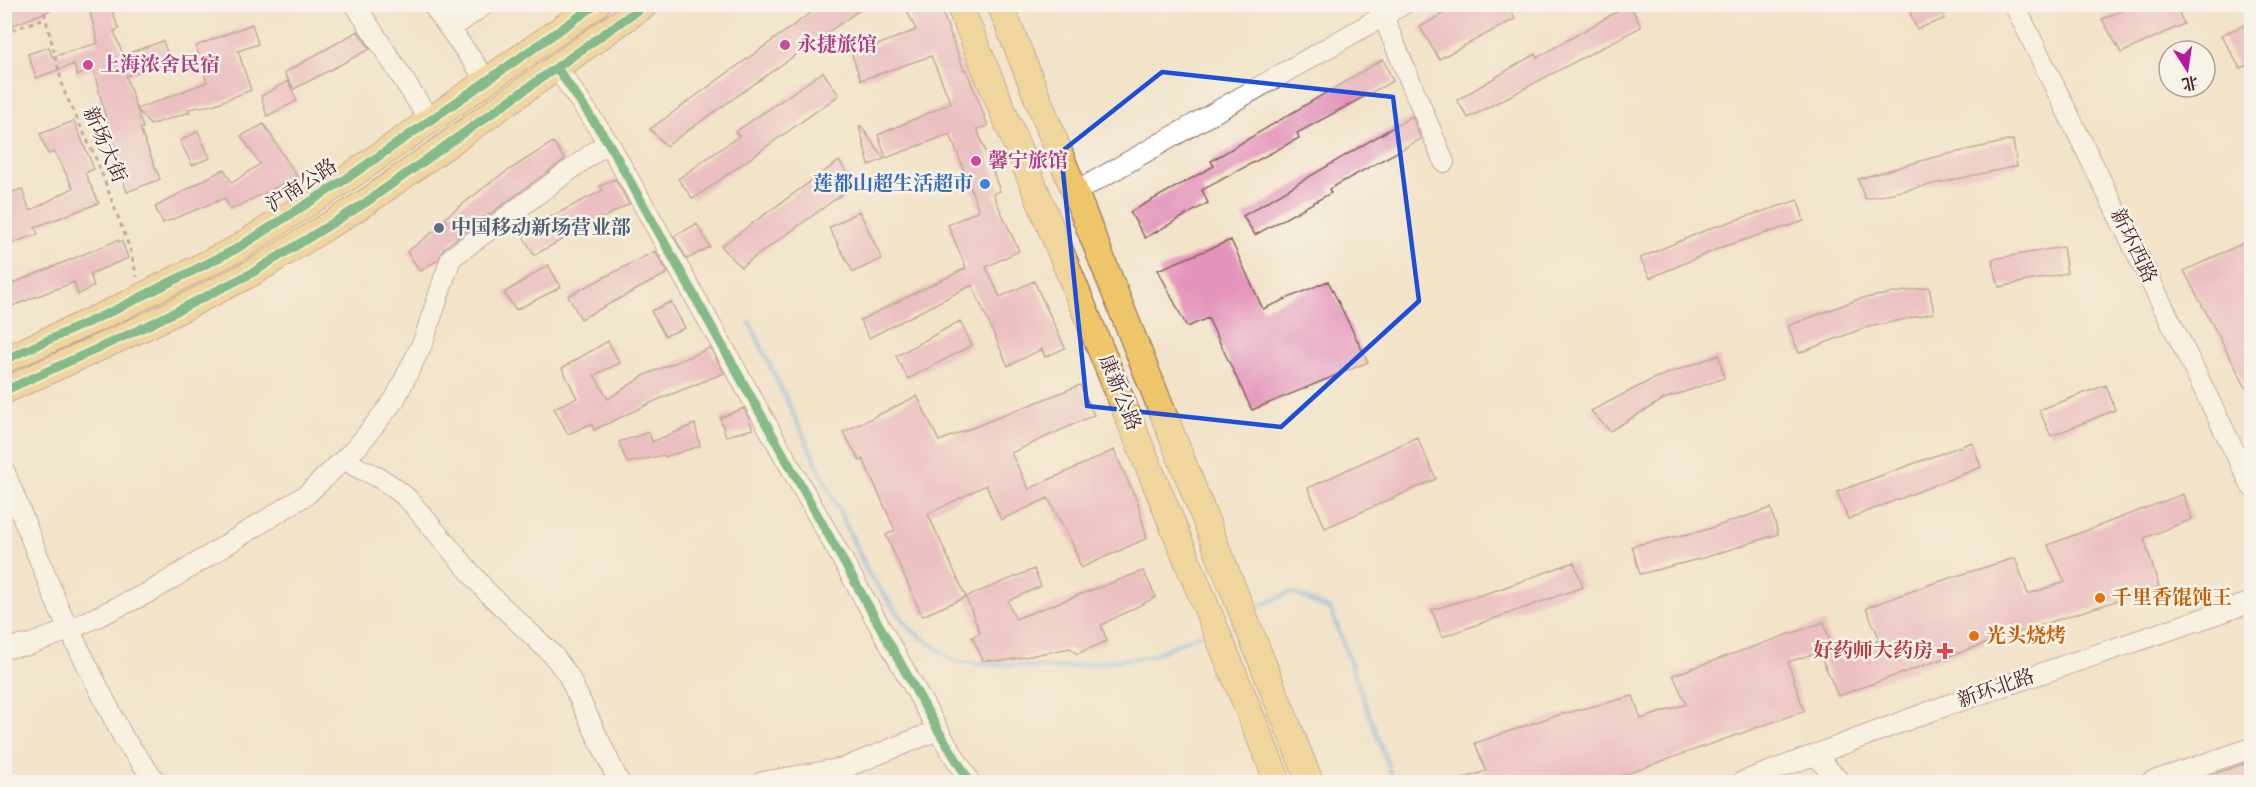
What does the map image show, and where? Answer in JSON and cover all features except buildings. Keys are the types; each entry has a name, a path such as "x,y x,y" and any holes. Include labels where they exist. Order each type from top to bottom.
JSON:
{"main road":[{"name":"沪南公路","path":"4,360 142,297 236,249 346,179 597,4"},
{"path":"4,392 149,325 252,273 365,203 646,4"},
{"name":"康新公路","path":"959,4 1278,783"},
{"name":"康新公路","path":"1000,4 1310,783"}],"street":[{"path":"355,4 430,121"},
{"path":"432,4 487,81"},
{"path":"450,29 486,4"},
{"path":"1074,193 1381,10 1404,4"},
{"name":"新环西路","path":"2014,4 2252,487"},
{"path":"1381,10 1444,162"},
{"path":"557,68 608,142 938,730 970,783"},
{"path":"4,648 28,645 69,630 152,591 306,495 346,458 395,399 423,342 451,258 608,142"},
{"path":"346,458 353,467 372,474 396,488 409,500 487,592 554,655 578,693 618,783"},
{"path":"4,470 69,630 124,739 156,783"},
{"name":"新环北路","path":"1742,783 1941,707 2252,603"},
{"path":"762,783 844,768 938,730"},
{"path":"2151,783 2252,748"},
{"path":"1816,756 1830,783"},
{"path":"1816,756 1840,783"}],"path":[{"path":"4,33 45,18"}],"highlighted area":[{"path":"1162,72 1393,97 1419,301 1281,427 1087,406 1061,152"}],"waterway":[{"path":"750,323 870,576 909,628 956,662 1060,668 1151,656 1200,634"},
{"path":"1258,607 1291,592 1331,610 1394,782"}],"cycle path":[{"path":"4,360 115,310 236,249 346,179 597,4"},
{"path":"4,391 149,325 252,273 365,203 646,4"},
{"path":"557,68 608,142 938,730 970,782"}],"place":[{"name":"永捷旅馆","path":"785,45"},
{"name":"上海浓舍民宿","path":"88,65"},
{"name":"馨宁旅馆","path":"976,161"},
{"name":"莲都山超生活超市","path":"985,184"},
{"name":"中国移动新场营业部","path":"439,228"},
{"name":"千里香馄饨王","path":"2100,598"},
{"name":"光头烧烤","path":"1974,636"},
{"name":"好药师大药房","path":"1945,651"}]}
